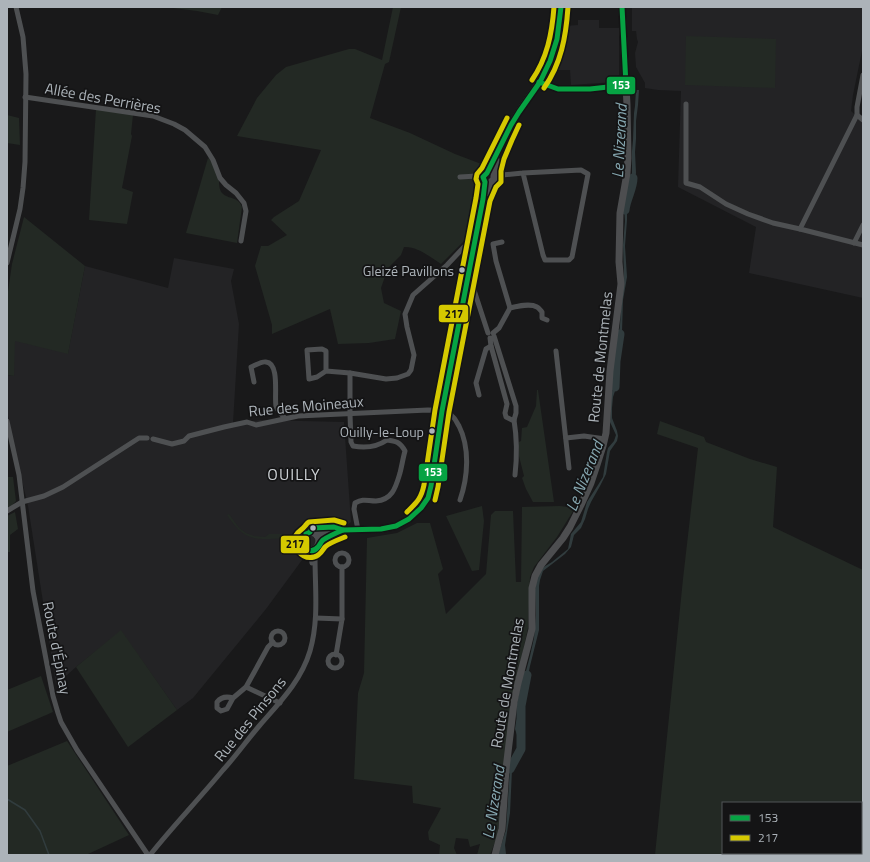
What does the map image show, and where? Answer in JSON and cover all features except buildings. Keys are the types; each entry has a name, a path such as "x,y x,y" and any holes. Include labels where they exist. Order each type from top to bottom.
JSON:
{"street":[{"path":"7,262 20,209 25,162 26,74 23,37 16,7"},
{"path":"343,530 315,547 305,549 302,546 301,541 303,536 312,532 316,535 343,530 381,529 396,526 409,519 421,508 428,498 442,411 483,199 489,178 508,130 547,69 553,55 558,39 561,7"},
{"name":"Route de Montmelas","path":"495,855 502,829 506,769 516,688 531,634 532,588 535,576 541,565 563,538 576,516 591,483 605,439 610,371 621,284 619,262 620,213 627,174 628,158 622,7"},
{"path":"800,229 857,115 863,75"},
{"path":"539,82 558,89 590,89 626,85"},
{"name":"Allée des Perrières","path":"25,97 153,116 185,130 205,147 213,160 220,178 244,203 246,211 241,241"},
{"path":"686,104 686,183 700,187 726,204 773,223 863,245"},
{"path":"857,115 863,120"},
{"path":"460,177 477,176 489,178 523,173 581,170 588,174 572,257 569,260 545,260 542,255 523,173"},
{"path":"854,243 863,225"},
{"path":"502,242 492,244 510,308 499,328 491,335 491,346 507,404 506,417 514,420"},
{"path":"326,371 326,351 322,349 307,350 309,379 317,377 326,371 350,372 386,379 397,378 408,374 411,370 414,355 405,314 413,295 447,265 464,247 469,244 473,245"},
{"path":"467,281 474,287 516,406 514,420 516,433 515,475"},
{"path":"510,308 528,305 536,307 542,312 542,318 547,320"},
{"path":"479,395 476,383 486,349 491,346"},
{"path":"556,351 569,468"},
{"path":"254,382 251,366 265,361 270,363 274,368 276,380 276,404 278,412 285,418"},
{"path":"350,372 351,442 353,446 360,447 377,445 387,440 394,440 401,445 405,451 396,488 390,496 376,501 362,500 355,503 354,509 358,530"},
{"name":"Rue des Moineaux","path":"7,511 22,502 44,496 63,487 139,438 172,444 184,441 189,436 247,422 256,425 298,416 428,410 442,411"},
{"path":"442,411 454,417 462,432 465,446 466,472 463,492 460,500"},
{"name":"Route d'Épinay","path":"7,421 18,475 34,591 58,713 69,738 149,855"},
{"path":"566,438 584,436 605,439"},
{"path":"315,547 318,537 316,535"},
{"name":"Rue des Pinsons","path":"149,855 224,770 296,682 307,660 314,638 316,618 315,547"},
{"path":"336,654 342,619 342,567"},
{"path":"316,618 342,619"},
{"path":"233,698 246,687 268,647 273,642"},
{"path":"246,687 280,703"}],"shaded area":[{"path":"165,7 222,7 218,15"},
{"path":"393,7 401,7 389,62 385,64 370,118 410,133 455,154 484,165 470,235 441,264 419,250 404,247 401,255 388,268 381,288 384,303 401,311 395,339 369,343 338,344 330,309 272,334 272,325 255,266 261,246 268,246 287,235 271,220 299,201 321,150 237,136 257,98 276,75 286,67 349,49 355,49 382,60"},
{"path":"632,7 862,7 863,46 851,111 863,122 863,298 749,273 756,227 678,187 681,91 645,88 645,83 636,67 635,53 638,42 636,31 632,31"},
{"path":"578,20 599,20 599,28 619,28 619,75 614,82 571,85 570,70 551,70 565,26 578,25"},
{"path":"686,36 776,39 775,88 685,85"},
{"path":"636,90 639,90 636,121 636,173 627,202 625,246 627,277 623,300 622,332 616,359 617,385 613,397 612,408 612,418 618,436 617,441 610,451 606,474 591,502 581,528 574,535 571,547 565,554 543,571 540,580 539,630 524,687 523,700 518,723 523,743 523,751 512,770 510,813 505,845 506,854 498,855 506,830 510,767 519,751 519,741 515,729 522,701 521,689 526,678 526,671 534,638 536,615 535,589 537,577 542,568 568,549 571,534 581,522 587,502 603,477 608,448 614,441 616,435 610,422 611,395 614,385 613,373 620,325 624,276 624,206 632,178 632,151"},
{"path":"96,109 133,115 132,136 122,188 133,192 127,224 89,220"},
{"path":"7,115 19,118 20,145 7,143"},
{"path":"208,158 215,168 222,193 238,201 242,207 237,243 186,233"},
{"path":"24,217 85,266 68,354 15,341 14,376 7,375 7,298 12,264"},
{"path":"174,258 234,269 231,281 239,324 233,423 260,420 344,422 351,522 305,556 266,609 193,698 177,710 121,631 56,685 28,506 7,411 7,375 14,376 14,340 68,353 85,266 168,288"},
{"path":"537,390 554,502 533,502 522,478 524,476 519,456 519,442 521,441 522,428 527,427 536,406"},
{"path":"660,421 704,437 706,442 750,459 777,467 773,527 863,570 863,855 655,855 698,448 657,434"},
{"path":"7,477 13,477 16,501 10,508 7,509"},
{"path":"482,506 484,521 479,570 472,571 446,516"},
{"path":"560,506 575,508 557,537 534,567 530,577 528,628 521,660 497,837 490,855 477,855 480,844 470,847 468,839 456,838 454,848 457,855 439,855 440,845 429,840 428,832 441,808 413,803 412,786 354,779 358,693 364,673 367,538 397,533 417,523 430,523 443,569 438,574 446,614 486,574 491,515 495,511 513,511 516,582 521,582 522,507"},
{"path":"15,512 18,529 10,535 10,552 7,552 7,516"},
{"path":"229,514 239,528 246,533 254,536 265,537 269,534 284,534 285,538 258,539 245,535 233,524 227,515"},
{"path":"121,630 177,710 128,747 76,667"},
{"path":"41,676 53,712 7,732 7,690"},
{"path":"67,741 129,835 86,855 7,855 7,766"}],"waterway":[{"name":"Le Nizerand","path":"625,210 633,178"},
{"name":"Le Nizerand","path":"615,387 616,361 620,334"},
{"name":"Le Nizerand","path":"510,769 521,749 521,706 527,675"},
{"path":"7,799 25,810 40,831 49,855"}],"transit line":[{"name":"217","path":"532,80 537,72 548,45 554,7"},
{"name":"153","path":"306,534 310,532 312,528 334,527 343,530 381,529 396,526 409,519 421,508 428,498 442,411 483,199 485,182 483,177 487,173 511,125 540,82 550,61 557,39 561,7"},
{"name":"217","path":"544,88 555,69 562,50 568,7"},
{"name":"153","path":"539,82 558,89 590,89 626,85 622,7"},
{"name":"217","path":"407,512 418,500 424,485 435,410 476,198 478,184 476,179 477,174 482,168 507,118"},
{"name":"217","path":"435,500 449,412 490,201 496,187 501,182 501,171 504,159 519,125"},
{"name":"217","path":"344,523 334,520 309,522 296,535 295,544 296,548 302,555 305,557 314,557 325,547 345,537"},
{"name":"153","path":"301,541 308,550 313,550 318,547 323,540 343,530"}],"place":[{"name":"Gleizé Pavillons","path":"462,270"},
{"name":"Ouilly-le-Loup","path":"432,431"}],"district":[{"name":"OUILLY","path":"294,474"}]}
